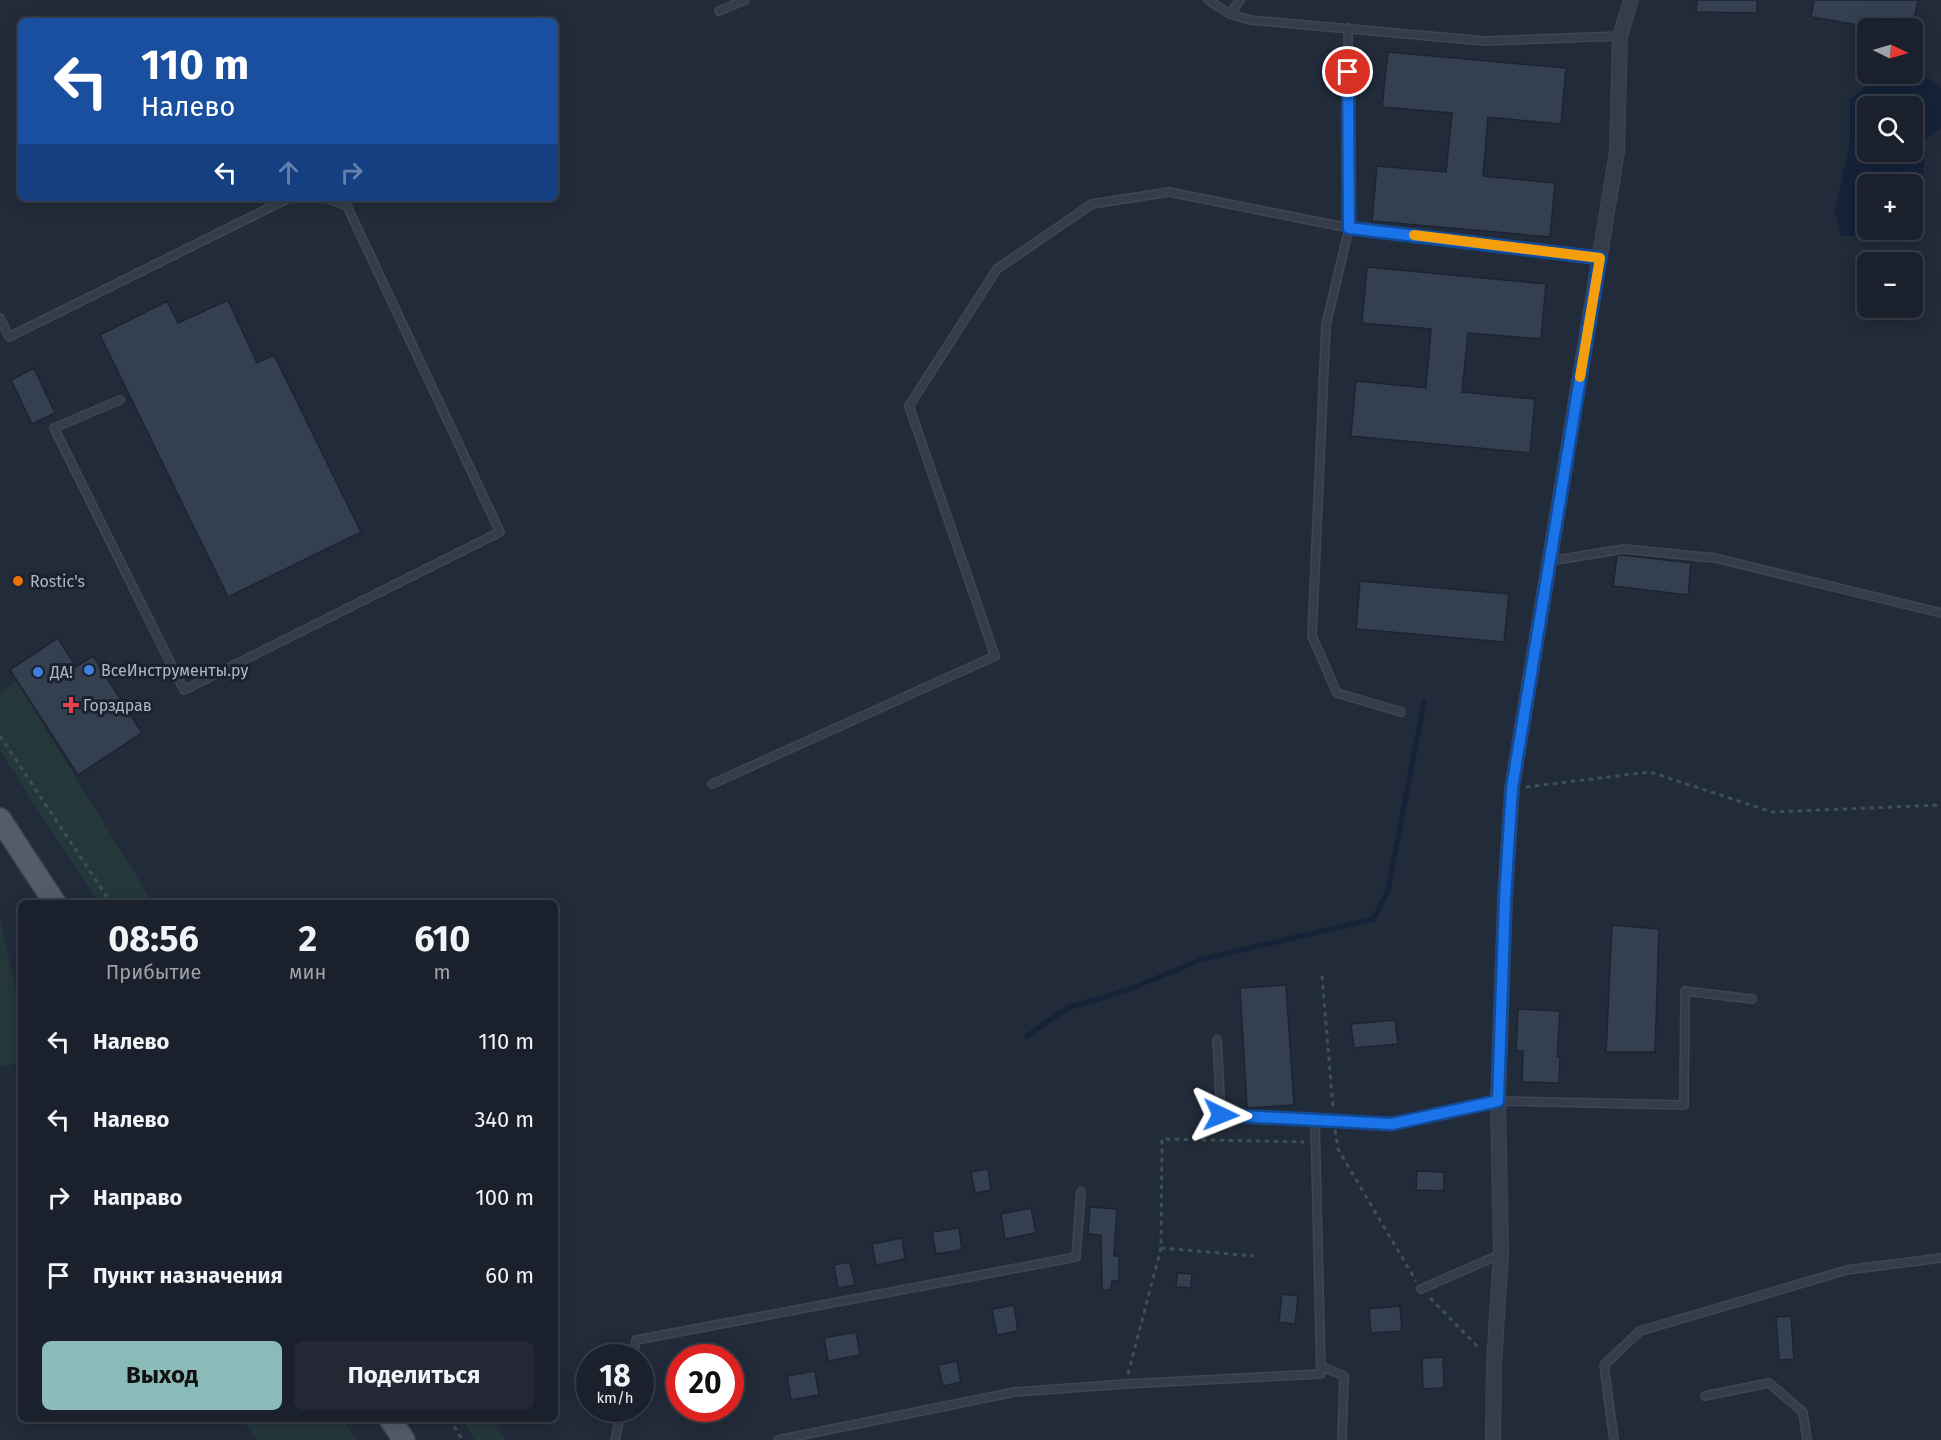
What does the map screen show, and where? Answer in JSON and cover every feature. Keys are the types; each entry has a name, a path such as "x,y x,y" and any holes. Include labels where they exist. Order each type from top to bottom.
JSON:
{"main road":[{"path":"0,819 53,900"},
{"path":"392,1422 404,1440"}],"street":[{"path":"1493,1440 1494,1363 1501,1254 1498,1101 1505,898 1512,788 1617,152 1620,36 1631,0"}],"lane":[{"path":"719,11 745,0"},
{"path":"1208,0 1230,14 1250,20 1485,41 1620,36"},
{"path":"1230,14 1240,0"},
{"path":"1348,28 1349,228 1326,325 1312,636 1337,693 1401,712"},
{"path":"712,784 994,656 909,406 997,269 1092,204 1169,192 1349,228 1600,258"},
{"path":"0,318 9,337 283,201"},
{"path":"120,400 54,428 184,690 500,532 347,206 334,201"},
{"path":"1550,561 1624,549 1715,558 1941,613"},
{"path":"1217,1040 1221,1115 1392,1124 1498,1101 1684,1105 1685,992 1752,999"},
{"path":"778,1440 1015,1392 1321,1374 1315,1119"},
{"path":"635,1344 636,1340 1076,1257 1081,1192"},
{"path":"1421,1289 1501,1254"},
{"path":"1614,1440 1605,1365 1640,1330 1847,1270 1941,1258"},
{"path":"1321,1366 1344,1376 1342,1440"},
{"path":"1705,1396 1769,1383 1803,1412 1807,1440"},
{"path":"615,1440 619,1422"}],"path":[{"path":"0,736 109,900"},
{"path":"1512,788 1650,772 1772,812 1941,805"},
{"path":"1322,976 1338,1149 1421,1289 1494,1363"},
{"path":"1125,1384 1161,1248 1162,1139 1315,1142"},
{"path":"1161,1248 1254,1256"},
{"path":"451,1422 463,1440"}],"green space":[{"path":"16,681 151,900 96,900 0,751 0,694"},
{"path":"0,918 18,999 18,1064 0,1067"},
{"path":"245,1422 344,1422 357,1440 257,1440"},
{"path":"464,1422 496,1422 506,1440 475,1440"}],"water":[{"path":"1923,78 1928,78 1941,88 1941,128 1925,139 1923,179 1923,174 1857,174 1857,235 1841,236 1835,211 1850,141 1850,99 1870,84 1923,84"}],"building":[{"path":"1697,0 1757,0 1757,13 1696,12"},
{"path":"1814,0 1918,0 1914,18 1857,18 1857,25 1811,17"},
{"path":"1388,52 1566,68 1561,124 1488,117 1483,176 1555,183 1550,237 1372,221 1377,166 1446,172 1452,113 1382,107"},
{"path":"1367,267 1546,284 1541,339 1468,333 1462,392 1535,399 1530,453 1351,436 1356,381 1426,388 1431,329 1362,323"},
{"path":"228,300 257,363 274,355 361,532 228,597 100,335 167,301 178,323"},
{"path":"34,368 55,413 32,424 11,380"},
{"path":"1617,556 1691,563 1688,595 1613,586"},
{"path":"1360,581 1509,594 1504,642 1356,629"},
{"path":"58,638 76,667 93,656 142,733 78,775 10,670"},
{"path":"1612,925 1659,929 1655,1052 1606,1052"},
{"path":"1286,985 1294,1105 1247,1108 1240,988"},
{"path":"1518,1009 1560,1011 1557,1057 1560,1057 1559,1083 1522,1082 1523,1051 1516,1051"},
{"path":"1395,1020 1398,1044 1354,1048 1351,1024"},
{"path":"988,1169 991,1190 975,1193 971,1172"},
{"path":"1417,1171 1444,1172 1444,1191 1416,1190"},
{"path":"1090,1207 1117,1209 1114,1256 1119,1256 1119,1281 1112,1281 1111,1290 1102,1290 1101,1235 1088,1234"},
{"path":"1031,1208 1036,1233 1005,1239 1001,1214"},
{"path":"959,1228 962,1250 936,1254 932,1232"},
{"path":"902,1238 905,1259 876,1265 872,1244"},
{"path":"850,1262 855,1285 838,1288 834,1265"},
{"path":"1177,1273 1192,1274 1191,1288 1176,1287"},
{"path":"1282,1294 1298,1296 1295,1324 1279,1322"},
{"path":"1014,1305 1018,1331 997,1335 992,1309"},
{"path":"1400,1306 1402,1331 1371,1333 1369,1309"},
{"path":"1791,1316 1794,1359 1779,1360 1776,1317"},
{"path":"856,1332 860,1355 828,1361 824,1338"},
{"path":"1443,1357 1444,1388 1423,1389 1422,1358"},
{"path":"957,1361 961,1382 943,1386 938,1365"},
{"path":"815,1371 819,1395 791,1400 787,1376"}],"waterway":[{"path":"1027,1036 1067,1008 1125,991 1203,959 1374,919 1388,890 1424,702"}],"slow traffic":[{"path":"1414,235 1600,258 1580,377"}],"place":[{"name":"Rostic's","path":"18,581"},
{"name":"ВсеИнструменты.ру","path":"89,670"},
{"name":"ДА!","path":"38,672"},
{"name":"Горздрав","path":"71,705"}],"route":[{"path":"1221,1115 1392,1124 1498,1101 1505,898 1512,788 1600,258 1349,228 1348,72"}]}
